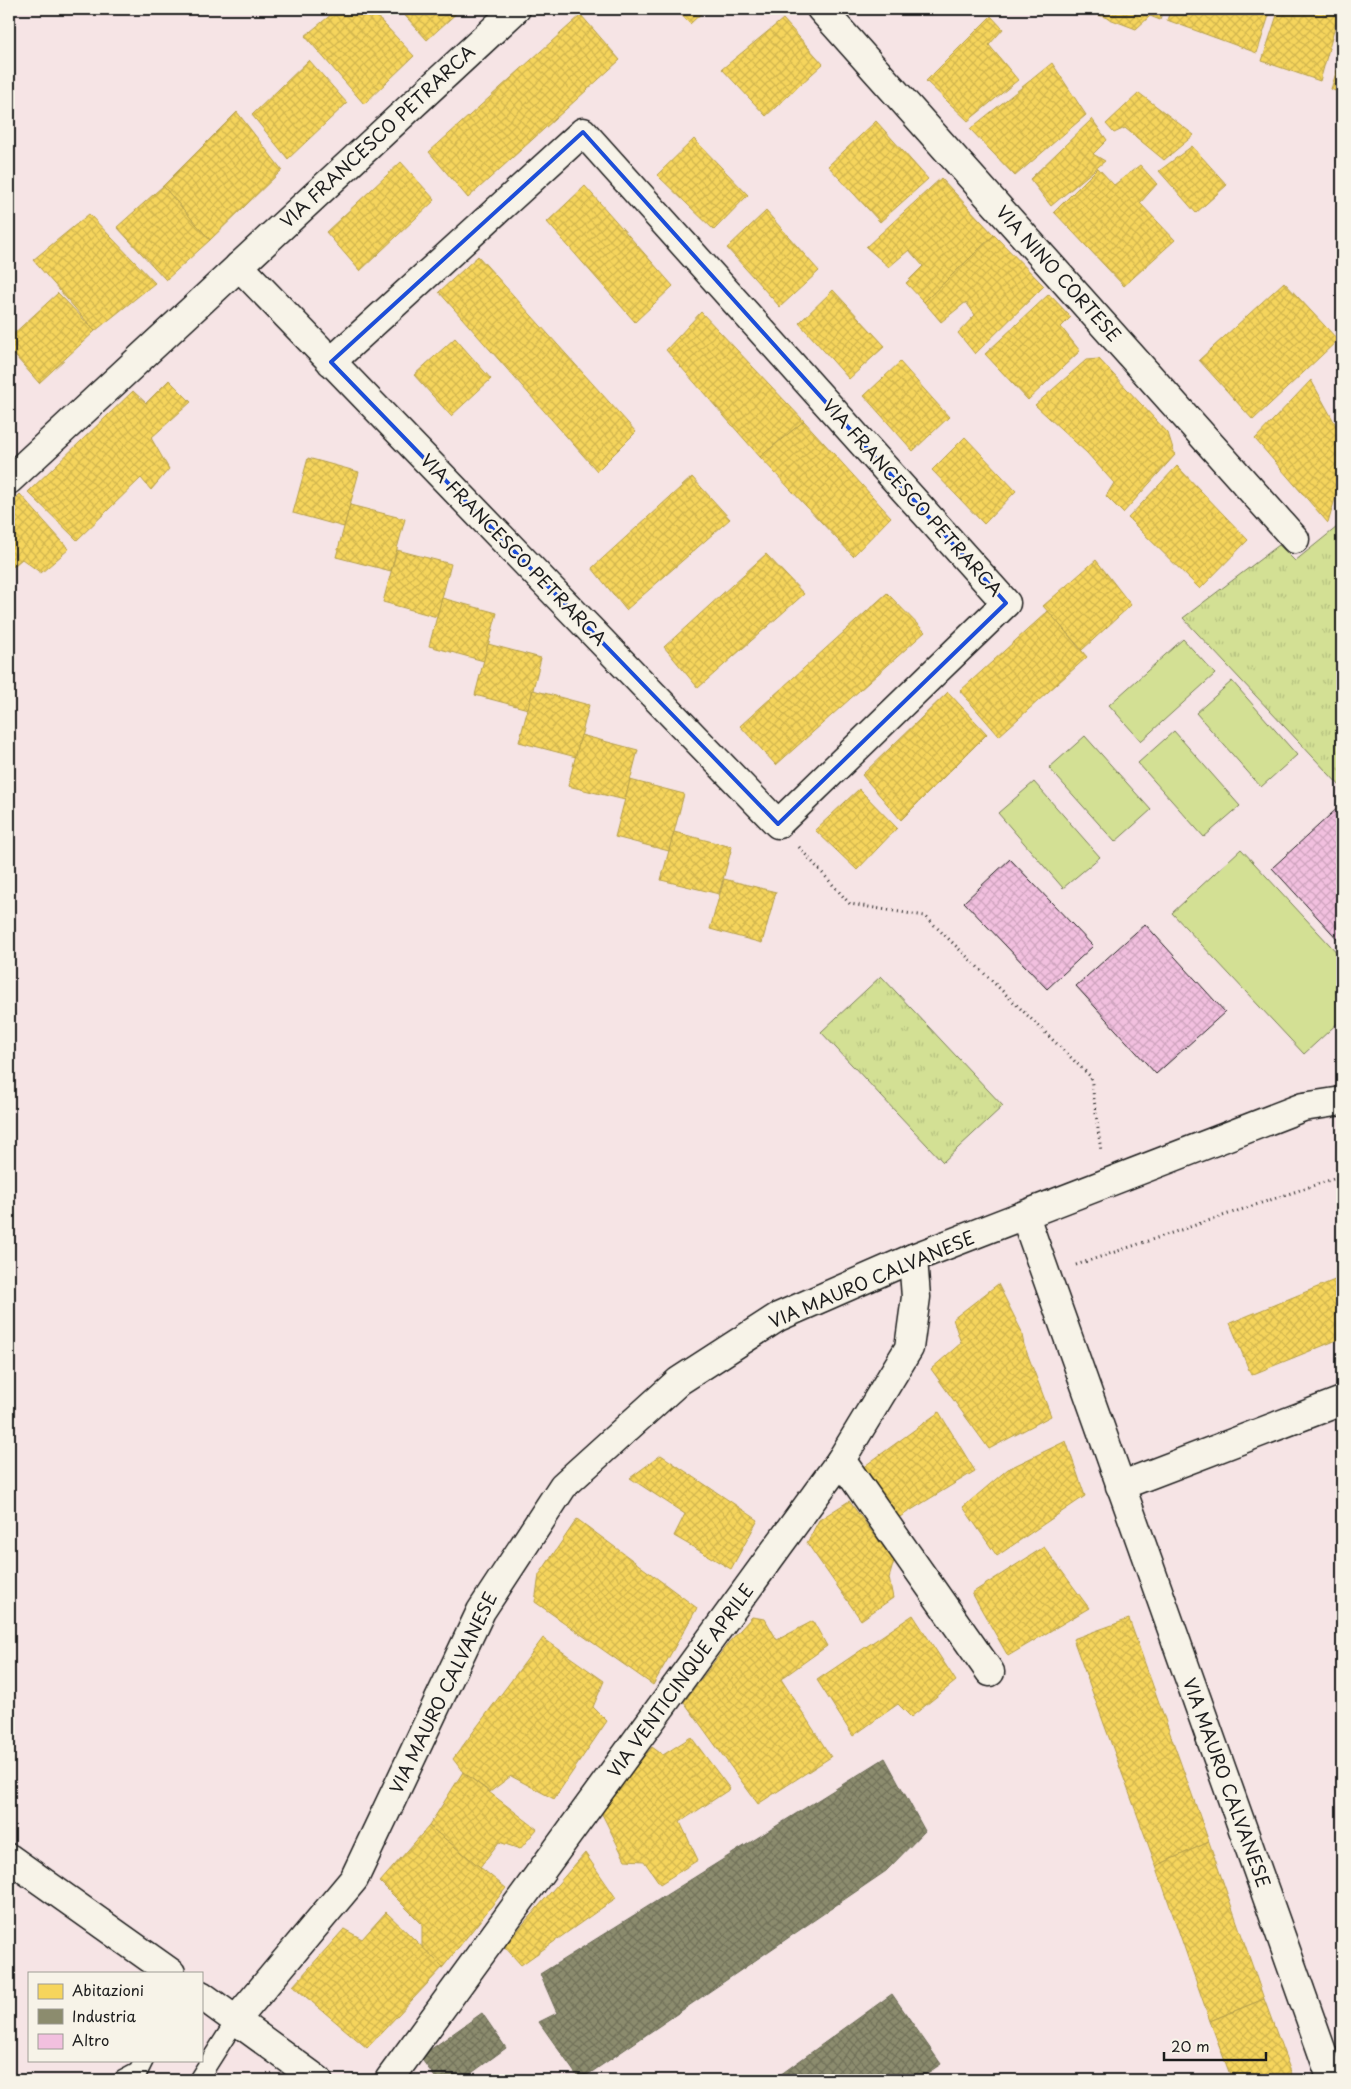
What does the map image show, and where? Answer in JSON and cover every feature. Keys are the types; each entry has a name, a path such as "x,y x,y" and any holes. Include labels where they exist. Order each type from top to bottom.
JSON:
{"street":[{"name":"VIA FRANCESCO PETRARCA","path":"9,480 516,9"},
{"name":"VIA NINO CORTESE","path":"821,9 1295,539"},
{"name":"VIA FRANCESCO PETRARCA","path":"239,266 331,362 778,824 1006,603 583,132 331,362"},
{"name":"VIA MAURO CALVANESE","path":"236,2020 354,1880 481,1611 563,1486 679,1382 778,1317 914,1258 1303,1107 1342,1100"},
{"name":"VIA MAURO CALVANESE","path":"1025,1216 1332,2080"},
{"name":"VIA VENTICINQUE APRILE","path":"389,2080 841,1460 909,1348 916,1297 914,1258"},
{"path":"1120,1486 1342,1401"},
{"path":"841,1460 990,1672"},
{"path":"9,1858 170,1972"},
{"path":"202,1996 318,2080"}],"lane":[{"path":"198,2080 236,2020"},
{"path":"123,2080 138,2072 143,2062"}],"path":[{"path":"778,824 850,904 925,916 1091,1077 1101,1146"},
{"path":"1075,1265 1342,1176"}],"highlighted area":[{"path":"583,132 1006,603 778,824 331,362"}],"green space":[{"path":"1342,523 1342,788 1183,618 1279,545 1295,561"},
{"path":"1183,639 1215,674 1141,741 1109,705"},
{"path":"1232,681 1297,755 1261,787 1196,713"},
{"path":"1174,731 1240,806 1204,837 1138,763"},
{"path":"1085,736 1151,810 1115,842 1049,768"},
{"path":"1034,782 1100,857 1063,888 998,813"},
{"path":"1241,849 1342,958 1342,1019 1304,1054 1172,913"},
{"path":"881,976 1003,1106 943,1162 821,1032"}],"building: Abitazioni":[{"path":"338,9 370,9 414,56 364,104 305,36"},
{"path":"399,9 461,9 427,40"},
{"path":"676,9 706,9 690,24"},
{"path":"1092,9 1163,9 1160,20 1150,16 1136,29 1091,12"},
{"path":"1171,9 1271,9 1257,53 1167,20"},
{"path":"1279,9 1340,9 1320,81 1262,61"},
{"path":"581,15 620,60 468,198 429,152"},
{"path":"991,16 1003,29 989,45 1018,80 968,121 926,81"},
{"path":"783,19 823,64 766,116 722,69"},
{"path":"1342,54 1342,94 1331,89"},
{"path":"309,60 347,103 288,159 252,115"},
{"path":"1052,63 1086,115 1015,176 970,129"},
{"path":"1139,93 1194,135 1164,160 1125,128 1114,133 1106,124"},
{"path":"237,112 282,170 210,240 163,186"},
{"path":"1092,119 1107,140 1093,154 1105,161 1051,206 1030,179"},
{"path":"876,121 928,179 880,222 828,166"},
{"path":"694,139 748,195 714,230 657,175"},
{"path":"1192,146 1227,185 1196,213 1159,171"},
{"path":"401,162 435,200 360,271 326,232"},
{"path":"1140,165 1157,184 1140,203 1175,240 1124,286 1054,212 1098,168 1114,185"},
{"path":"941,178 994,235 924,302 906,283 923,266 909,250 889,267 866,247"},
{"path":"163,186 210,240 166,280 117,227"},
{"path":"585,186 673,286 635,322 547,222"},
{"path":"766,211 819,271 780,307 727,248"},
{"path":"89,214 155,283 95,331 33,260"},
{"path":"994,235 1044,286 975,354 958,333 975,315 966,302 941,322 924,302"},
{"path":"478,256 636,432 597,471 439,292"},
{"path":"1284,282 1338,340 1253,420 1199,360"},
{"path":"833,290 885,346 849,379 799,323"},
{"path":"58,293 95,331 39,383 9,349 9,338"},
{"path":"1049,294 1071,317 1061,327 1080,351 1028,400 985,354"},
{"path":"701,312 804,421 760,457 666,350"},
{"path":"455,338 491,379 451,416 414,375"},
{"path":"1099,359 1168,433 1175,455 1123,513 1106,496 1114,483 1087,453 1035,405 1086,360"},
{"path":"900,362 949,417 913,451 864,396"},
{"path":"169,380 191,402 151,438 169,469 151,490 141,478 77,540 28,492 133,391 146,403"},
{"path":"1311,380 1342,436 1342,475 1328,523 1255,439"},
{"path":"804,421 891,517 853,556 760,457"},
{"path":"965,437 1016,491 984,524 932,470"},
{"path":"308,458 359,472 344,527 293,513"},
{"path":"1177,466 1248,540 1200,589 1128,518"},
{"path":"692,477 730,519 626,610 592,568"},
{"path":"20,494 69,549 41,573 22,559 9,570 9,504"},
{"path":"350,505 405,519 391,571 336,557"},
{"path":"397,550 451,564 437,617 383,602"},
{"path":"766,554 804,594 698,688 664,647"},
{"path":"1096,560 1131,605 1082,650 1043,606"},
{"path":"887,593 925,632 776,765 740,726"},
{"path":"442,598 497,613 484,661 429,646"},
{"path":"1048,611 1087,657 999,736 960,691"},
{"path":"488,644 541,658 528,709 475,695"},
{"path":"533,690 589,705 576,757 519,742"},
{"path":"948,692 987,734 901,820 862,775"},
{"path":"581,735 638,750 625,800 568,786"},
{"path":"630,780 684,794 669,851 615,837"},
{"path":"859,789 897,828 857,870 815,830"},
{"path":"674,832 732,847 719,894 661,880"},
{"path":"724,879 776,892 762,943 710,929"},
{"path":"1342,1277 1342,1338 1251,1375 1230,1323"},
{"path":"998,1284 1021,1330 1024,1345 1051,1416 989,1449 931,1369 961,1343 953,1319"},
{"path":"939,1412 975,1471 898,1518 862,1468"},
{"path":"1066,1441 1085,1496 997,1556 963,1507 1008,1469"},
{"path":"661,1455 758,1520 731,1569 674,1536 685,1514 630,1478"},
{"path":"849,1501 894,1561 889,1578 893,1598 861,1620 807,1543 819,1520"},
{"path":"577,1519 697,1608 653,1685 535,1602 539,1575"},
{"path":"1044,1547 1089,1608 1008,1656 972,1593"},
{"path":"913,1615 956,1681 911,1717 898,1704 853,1736 817,1680"},
{"path":"752,1617 765,1619 777,1640 813,1621 827,1646 781,1679 831,1757 758,1804 684,1702 729,1642"},
{"path":"1129,1619 1209,1842 1156,1866 1073,1639"},
{"path":"543,1638 604,1681 593,1707 607,1721 554,1799 511,1776 490,1792 463,1772 453,1759"},
{"path":"691,1737 730,1789 680,1822 698,1860 660,1884 644,1861 625,1860 600,1810 652,1747 663,1755"},
{"path":"463,1772 537,1829 520,1849 499,1842 480,1867 429,1826"},
{"path":"429,1826 506,1888 443,1967 422,1947 422,1924 380,1882"},
{"path":"1209,1842 1264,1999 1210,2021 1156,1866"},
{"path":"585,1853 616,1898 521,1965 504,1946"},
{"path":"386,1912 443,1967 367,2048 293,1986 344,1929 362,1939"},
{"path":"1264,1999 1294,2080 1232,2080 1210,2021"}],"building: Industria":[{"path":"885,1758 925,1831 886,1871 580,2080 539,2022 557,2013 540,1974"},
{"path":"892,1994 941,2064 917,2080 773,2080"},
{"path":"482,2013 506,2048 462,2080 437,2080 420,2057"}],"building: Altro":[{"path":"1342,804 1342,944 1272,868"},
{"path":"1010,859 1093,946 1047,989 964,902"},
{"path":"1145,924 1225,1012 1156,1074 1076,986"}]}
